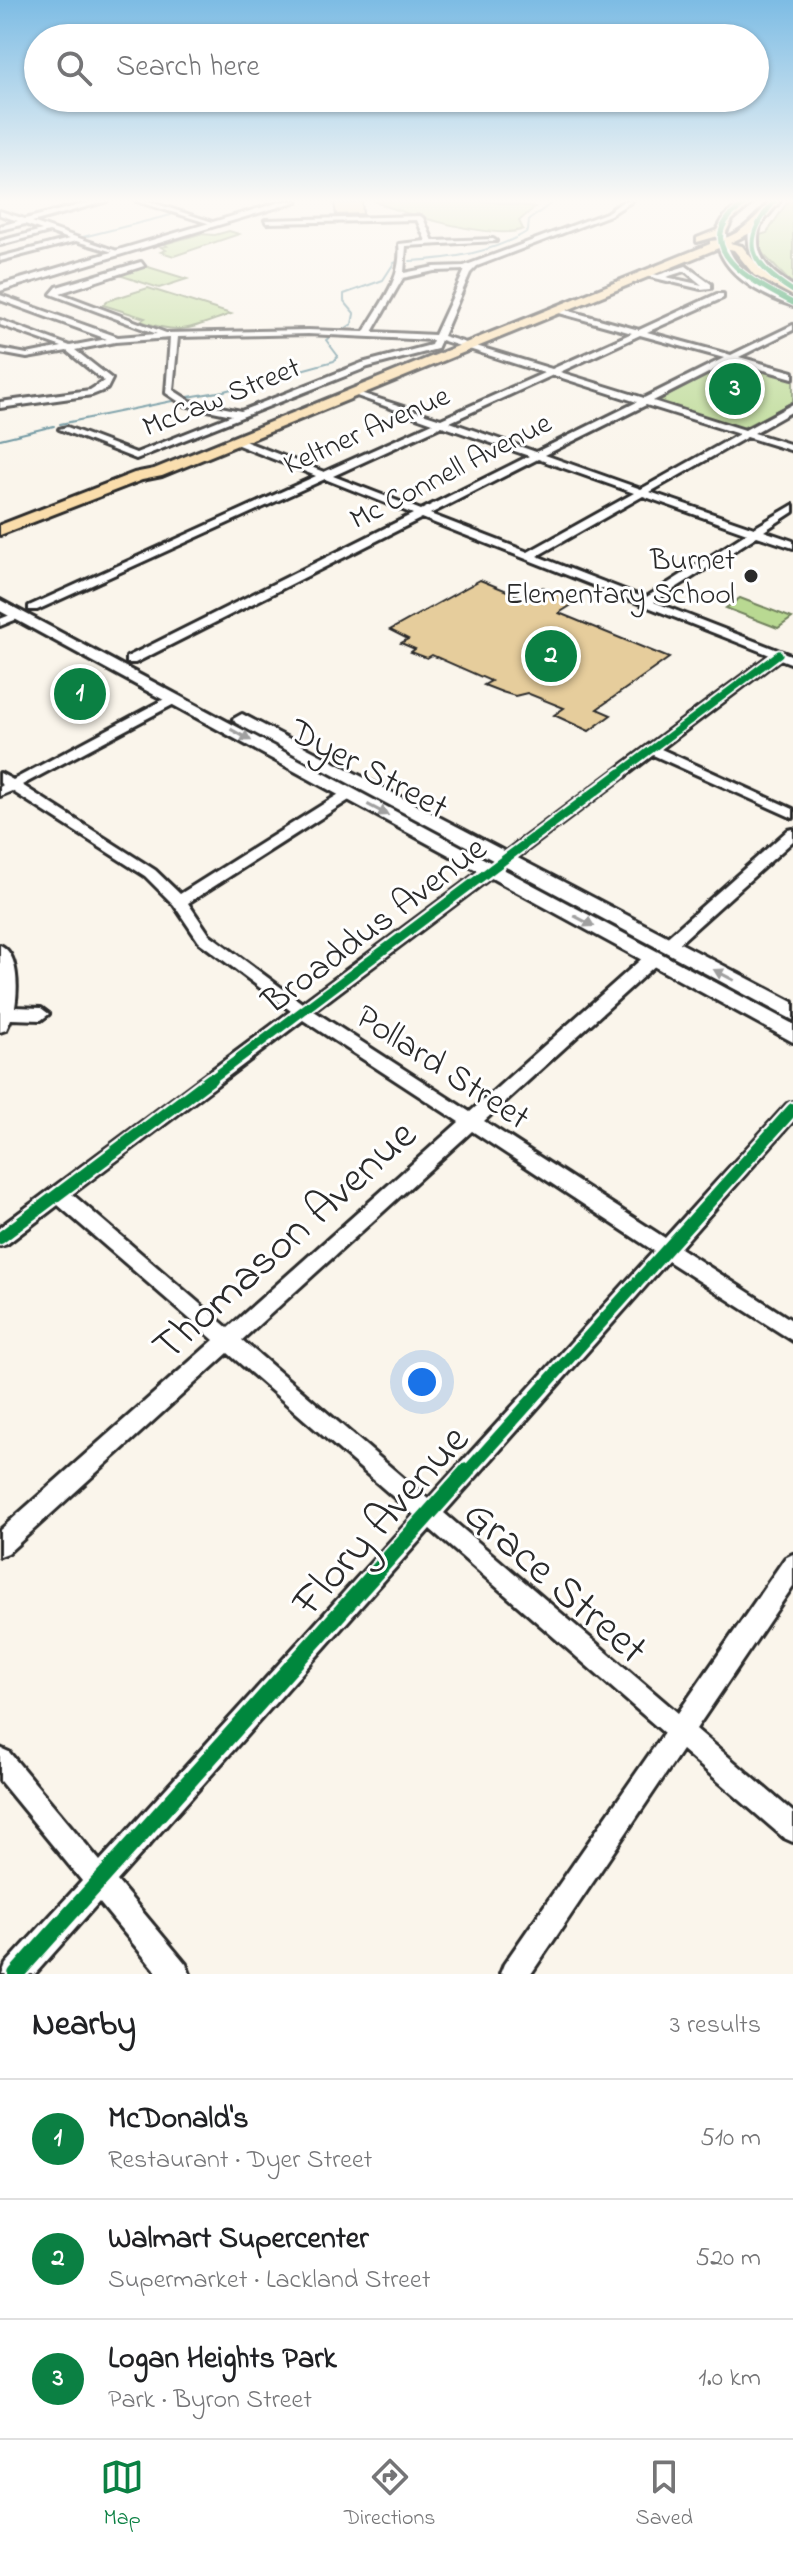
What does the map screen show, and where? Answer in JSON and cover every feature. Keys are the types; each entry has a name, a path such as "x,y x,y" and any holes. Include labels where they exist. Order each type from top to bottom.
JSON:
{"main road":[{"path":"0,530 139,476 157,473 594,293"},
{"path":"774,293 793,303"},
{"path":"0,541 149,480 157,473"},
{"name":"Dyer Street","path":"0,591 86,651 297,766 316,769 357,789"},
{"name":"Dyer Street","path":"0,605 58,622 226,711 357,789 660,952 793,1012"},
{"path":"86,651 104,654 120,663 131,660"},
{"path":"174,699 191,699 226,711"},
{"name":"Dyer Street","path":"660,952 793,1034"},
{"path":"759,1015 777,1016 793,1023"}],"street":[{"path":"56,293 163,336"},
{"path":"367,334 391,293"},
{"path":"439,338 458,293"},
{"name":"Keltner Avenue","path":"0,623 720,296"},
{"path":"0,297 115,340"},
{"path":"555,309 793,375"},
{"path":"41,337 67,321"},
{"path":"0,322 68,347 107,378 108,384 92,392 0,405"},
{"name":"Mc Connell Avenue","path":"131,660 793,327"},
{"path":"0,351 27,356 115,340 297,331 439,338 793,448"},
{"path":"174,335 169,391 187,403 241,414"},
{"name":"McCaw Street","path":"64,429 134,457 365,365 434,347 439,338"},
{"path":"354,392 793,545"},
{"path":"529,556 793,407"},
{"path":"236,441 793,660"},
{"path":"646,602 793,508"},
{"name":"Broaddus Avenue","path":"0,1238 779,654"},
{"path":"7,789 174,699"},
{"path":"652,750 793,814"},
{"name":"Pollard Street","path":"0,777 7,789 150,873 179,902 197,930 214,947 302,1011 793,1332"},
{"path":"179,902 357,789"},
{"name":"Thomason Avenue","path":"0,1545 793,833"},
{"path":"0,950 8,973 9,989 2,1019 41,1014"},
{"name":"Flory Avenue","path":"16,1974 793,1109"},
{"name":"Grace Street","path":"59,1194 793,1829"},
{"path":"514,1974 793,1566"},
{"path":"0,1761 176,1974"}],"green space":[{"path":"132,293 164,293 231,314 186,328 166,328 103,305"},
{"path":"732,361 793,378 793,402 741,429 655,403"},
{"path":"740,598 792,618 778,628 726,608"}],"building":[{"path":"480,580 524,598 543,587 578,601 559,613 669,658 597,709 611,715 589,731 554,715 564,708 527,693 515,696 502,692 484,685 491,681 432,655 427,658 411,652 415,649 401,643 408,639 390,630"},
{"path":"74,679 108,698 87,709 52,689"}],"waterway":[{"path":"346,293 344,301 354,313"},
{"path":"340,332 352,324 354,314"},
{"path":"182,398 224,391 334,361 338,356 326,340 333,335"},
{"path":"60,424 177,400"},
{"path":"0,439 54,426"}],"cycle path":[{"path":"775,293 793,303"},
{"path":"0,1238 779,654"},
{"path":"16,1974 793,1109"}],"place":[{"name":"Logan Heights Park","path":"735,389"},
{"name":"Burnet Elementary School","path":"751,576"},
{"name":"Walmart Supercenter","path":"551,656"},
{"name":"McDonald's","path":"80,694"}]}
